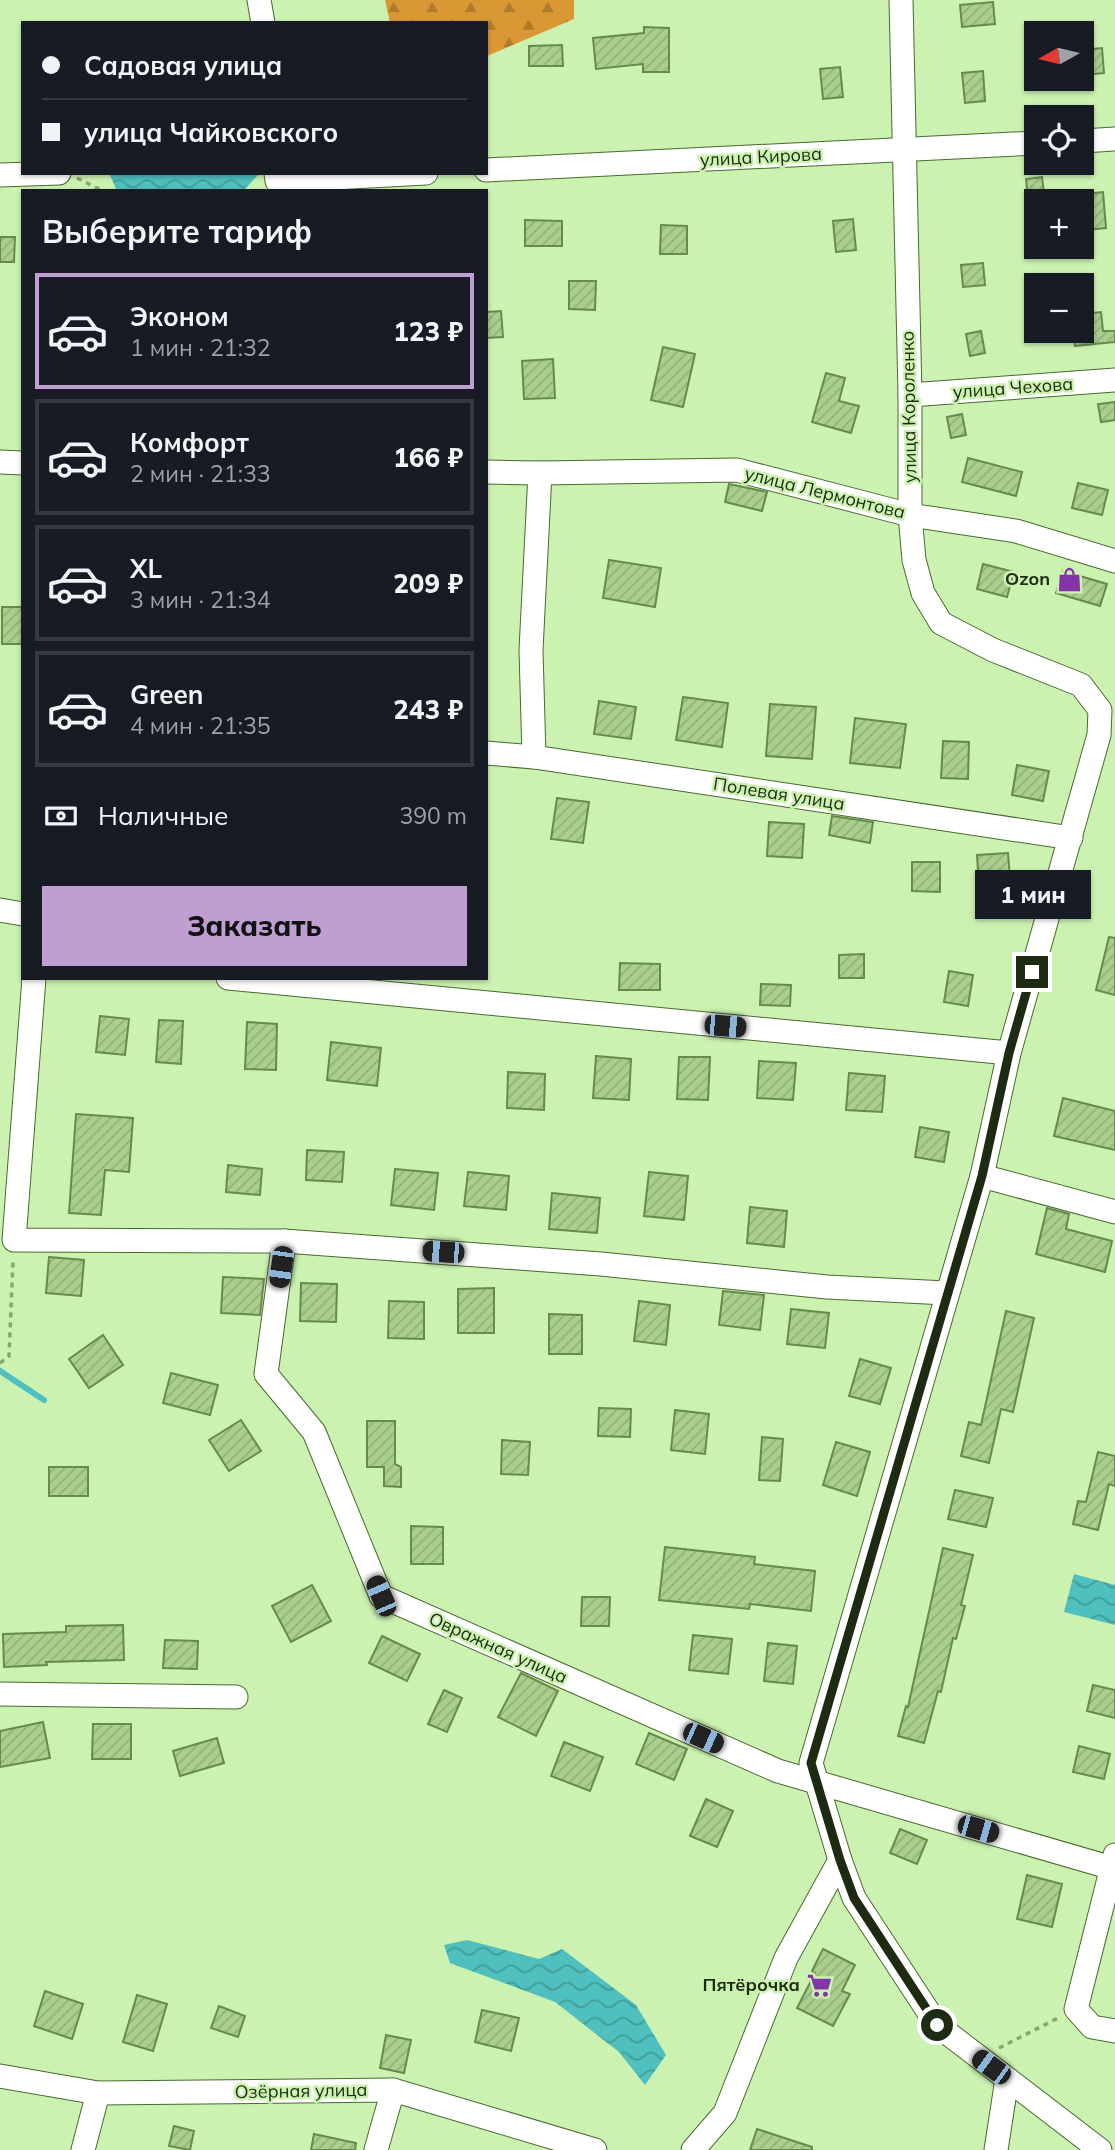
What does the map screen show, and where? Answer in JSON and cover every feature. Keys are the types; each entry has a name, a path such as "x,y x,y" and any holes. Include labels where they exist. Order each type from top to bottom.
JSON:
{"street":[{"path":"259,0 263,21"},
{"name":"улица Короленко","path":"901,0 910,515 914,560 923,593 941,623 993,650 1081,685 1100,710 1099,735 1071,838"},
{"path":"1094,140 1115,139"},
{"name":"улица Кирова","path":"488,170 1024,144"},
{"path":"0,175 68,176"},
{"path":"277,177 352,175"},
{"name":"улица Чехова","path":"910,396 1115,380"},
{"path":"0,462 21,463"},
{"name":"улица Лермонтова","path":"488,472 737,470 910,515 1016,531 1115,561"},
{"path":"534,757 531,650 540,473"},
{"path":"923,593 932,630"},
{"name":"Полевая улица","path":"488,753 534,757 1071,838"},
{"path":"1071,838 1009,1053 982,1176 811,1763 854,1898 937,2025 1100,2150"},
{"path":"0,910 21,914"},
{"path":"34,980 14,1240 284,1241 601,1264 827,1287 946,1293"},
{"path":"249,980 1009,1053"},
{"path":"982,1176 1115,1212"},
{"name":"Овражная улица","path":"284,1241 266,1374 314,1432 381,1596 778,1771 1113,1862"},
{"path":"0,1694 236,1697"},
{"path":"692,2150 725,2113 786,1958 840,1860"},
{"path":"1113,1862 1076,2009 1092,2027 1115,2031"},
{"name":"Озёрная улица","path":"0,2076 98,2093 393,2090 595,2150"},
{"path":"996,2150 1007,2079"},
{"path":"376,2150 393,2090"},
{"path":"83,2150 98,2093"}],"path":[{"path":"68,176 98,189"},
{"path":"0,1363 9,1356 14,1240"},
{"path":"979,2059 1076,2009"}],"green space":[{"path":"385,0 574,0 574,19 488,56 488,21 390,21"}],"water":[{"path":"110,175 258,175 245,189 116,189"},
{"path":"1074,1574 1115,1585 1115,1625 1064,1612"},
{"path":"467,1940 539,1959 562,1949 636,2005 666,2055 645,2085 619,2052 555,2002 450,1963 444,1945"}],"building":[{"path":"993,2 995,24 962,27 960,5"},
{"path":"644,27 669,28 669,72 643,72 643,64 596,69 593,38 644,33"},
{"path":"562,45 563,66 529,66 529,46"},
{"path":"1102,48 1104,73 1094,74 1094,49"},
{"path":"840,67 843,97 823,99 820,69"},
{"path":"983,71 985,101 965,103 962,73"},
{"path":"1042,177 1044,189 1027,189 1026,179"},
{"path":"1103,192 1106,228 1094,229 1094,193"},
{"path":"853,219 856,250 836,252 833,221"},
{"path":"525,220 562,221 562,246 525,246"},
{"path":"661,225 687,226 687,254 660,254"},
{"path":"0,237 15,237 14,262 0,262"},
{"path":"983,263 985,285 963,287 961,265"},
{"path":"569,281 596,281 595,310 569,309"},
{"path":"501,311 503,337 488,338 488,312"},
{"path":"1101,312 1103,331 1115,331 1115,342 1075,346 1075,343 1094,343 1094,313"},
{"path":"981,331 985,353 970,356 966,334"},
{"path":"663,347 695,354 683,407 651,400"},
{"path":"553,359 555,398 524,399 522,361"},
{"path":"826,373 845,378 839,401 859,406 851,433 812,422"},
{"path":"1115,402 1115,420 1101,422 1098,404"},
{"path":"962,414 966,435 951,438 947,417"},
{"path":"968,458 1022,472 1016,496 962,482"},
{"path":"1078,483 1108,490 1102,515 1072,508"},
{"path":"729,484 767,492 762,511 725,502"},
{"path":"609,560 661,568 655,607 603,598"},
{"path":"983,564 1014,572 1007,597 977,589"},
{"path":"1063,571 1107,584 1100,606 1056,593"},
{"path":"2,607 21,607 21,644 2,644"},
{"path":"683,697 728,703 722,747 676,740"},
{"path":"599,701 636,707 631,739 594,734"},
{"path":"770,704 816,707 812,759 766,756"},
{"path":"855,718 906,724 900,768 850,763"},
{"path":"943,741 969,742 968,779 941,778"},
{"path":"1017,765 1049,771 1043,801 1012,795"},
{"path":"557,798 589,802 583,843 551,839"},
{"path":"832,816 873,822 870,843 829,835"},
{"path":"769,822 804,824 802,858 767,856"},
{"path":"1008,853 1012,903 980,905 977,855"},
{"path":"912,862 940,862 940,892 912,891"},
{"path":"1109,937 1115,938 1115,995 1096,990"},
{"path":"864,954 864,978 839,978 839,955"},
{"path":"620,963 660,964 660,990 619,990"},
{"path":"949,971 973,975 968,1006 944,1002"},
{"path":"761,984 791,985 790,1006 760,1005"},
{"path":"100,1016 129,1019 125,1055 96,1052"},
{"path":"159,1020 183,1021 181,1064 156,1062"},
{"path":"247,1022 277,1024 276,1070 245,1069"},
{"path":"331,1042 381,1048 377,1086 327,1080"},
{"path":"596,1056 631,1059 629,1100 593,1098"},
{"path":"679,1057 710,1057 708,1100 677,1099"},
{"path":"759,1061 796,1063 793,1100 757,1098"},
{"path":"508,1072 545,1074 544,1110 507,1108"},
{"path":"849,1073 885,1076 882,1112 846,1110"},
{"path":"1063,1098 1115,1111 1115,1150 1054,1136"},
{"path":"76,1114 133,1118 129,1172 105,1170 101,1215 69,1213"},
{"path":"920,1127 949,1132 944,1162 915,1157"},
{"path":"307,1150 344,1152 342,1182 306,1180"},
{"path":"228,1165 262,1169 260,1195 226,1192"},
{"path":"395,1169 438,1173 434,1210 391,1205"},
{"path":"468,1172 509,1176 506,1210 464,1206"},
{"path":"649,1172 688,1176 684,1220 644,1216"},
{"path":"552,1193 600,1198 597,1233 549,1229"},
{"path":"750,1207 787,1211 784,1247 747,1243"},
{"path":"1047,1208 1069,1214 1066,1229 1112,1241 1105,1272 1036,1254"},
{"path":"49,1257 84,1260 81,1296 46,1293"},
{"path":"223,1277 264,1279 260,1315 221,1313"},
{"path":"301,1283 337,1284 336,1322 300,1321"},
{"path":"494,1288 494,1333 458,1333 458,1289"},
{"path":"723,1291 764,1295 760,1330 719,1325"},
{"path":"389,1301 424,1302 424,1339 388,1338"},
{"path":"639,1301 670,1305 666,1345 634,1341"},
{"path":"791,1309 829,1313 825,1348 787,1344"},
{"path":"1006,1311 1034,1318 1013,1412 1001,1409 989,1463 961,1456 969,1422 981,1425"},
{"path":"549,1314 582,1315 582,1354 549,1354"},
{"path":"103,1335 123,1365 89,1388 69,1359"},
{"path":"860,1359 891,1368 880,1404 849,1396"},
{"path":"171,1373 218,1385 210,1415 163,1403"},
{"path":"599,1408 631,1409 630,1437 598,1436"},
{"path":"675,1410 709,1414 705,1454 671,1450"},
{"path":"241,1420 261,1451 229,1471 209,1440"},
{"path":"367,1421 395,1421 395,1464 401,1467 401,1487 384,1486 384,1467 367,1467"},
{"path":"762,1437 783,1439 780,1481 759,1480"},
{"path":"502,1440 530,1442 528,1475 501,1474"},
{"path":"836,1442 870,1452 857,1496 823,1485"},
{"path":"1098,1452 1115,1456 1115,1486 1109,1484 1098,1530 1073,1524 1078,1501 1086,1502"},
{"path":"49,1467 88,1467 88,1496 49,1496"},
{"path":"955,1490 993,1498 986,1527 948,1519"},
{"path":"411,1526 443,1527 443,1564 411,1564"},
{"path":"665,1547 755,1557 754,1564 815,1571 811,1611 750,1604 749,1609 659,1600"},
{"path":"943,1548 973,1555 961,1605 965,1606 956,1639 953,1638 941,1692 938,1691 924,1743 898,1736 906,1706 908,1707"},
{"path":"312,1585 331,1621 291,1642 272,1606"},
{"path":"582,1597 610,1597 609,1626 581,1626"},
{"path":"123,1625 124,1660 46,1662 47,1665 4,1667 3,1634 66,1632 66,1626"},
{"path":"693,1635 732,1639 728,1674 689,1670"},
{"path":"382,1636 420,1654 407,1681 369,1663"},
{"path":"165,1640 198,1641 197,1669 163,1668"},
{"path":"768,1643 797,1646 793,1684 764,1681"},
{"path":"521,1673 558,1691 536,1736 498,1717"},
{"path":"1093,1685 1115,1690 1115,1718 1087,1711"},
{"path":"444,1690 462,1698 447,1732 428,1724"},
{"path":"43,1722 50,1758 0,1767 0,1731"},
{"path":"93,1724 131,1724 131,1759 92,1759"},
{"path":"649,1733 687,1749 674,1780 636,1764"},
{"path":"217,1738 224,1763 180,1776 173,1751"},
{"path":"564,1742 603,1757 590,1791 551,1776"},
{"path":"1079,1746 1110,1754 1104,1779 1073,1772"},
{"path":"706,1799 733,1811 717,1847 690,1836"},
{"path":"900,1829 927,1840 917,1864 890,1853"},
{"path":"1027,1875 1062,1884 1052,1927 1017,1919"},
{"path":"823,1949 855,1965 842,1991 850,1994 833,2026 797,2008 815,1973 812,1971"},
{"path":"45,1991 83,2004 72,2039 34,2026"},
{"path":"137,1995 167,2004 153,2051 123,2042"},
{"path":"219,2006 245,2016 238,2037 211,2028"},
{"path":"482,2010 519,2018 511,2051 475,2042"},
{"path":"386,2035 411,2040 404,2073 380,2068"},
{"path":"174,2126 194,2131 190,2150 169,2146"},
{"path":"757,2129 812,2147 812,2150 750,2150"},
{"path":"314,2134 356,2143 355,2150 311,2150"}],"waterway":[{"path":"0,1371 44,1400"}],"place":[{"name":"Ozon","path":"1070,579"},
{"name":"Пятёрочка","path":"820,1985"}],"route":[{"path":"937,2025 854,1898 811,1763 982,1176 1009,1053 1032,972"}]}
